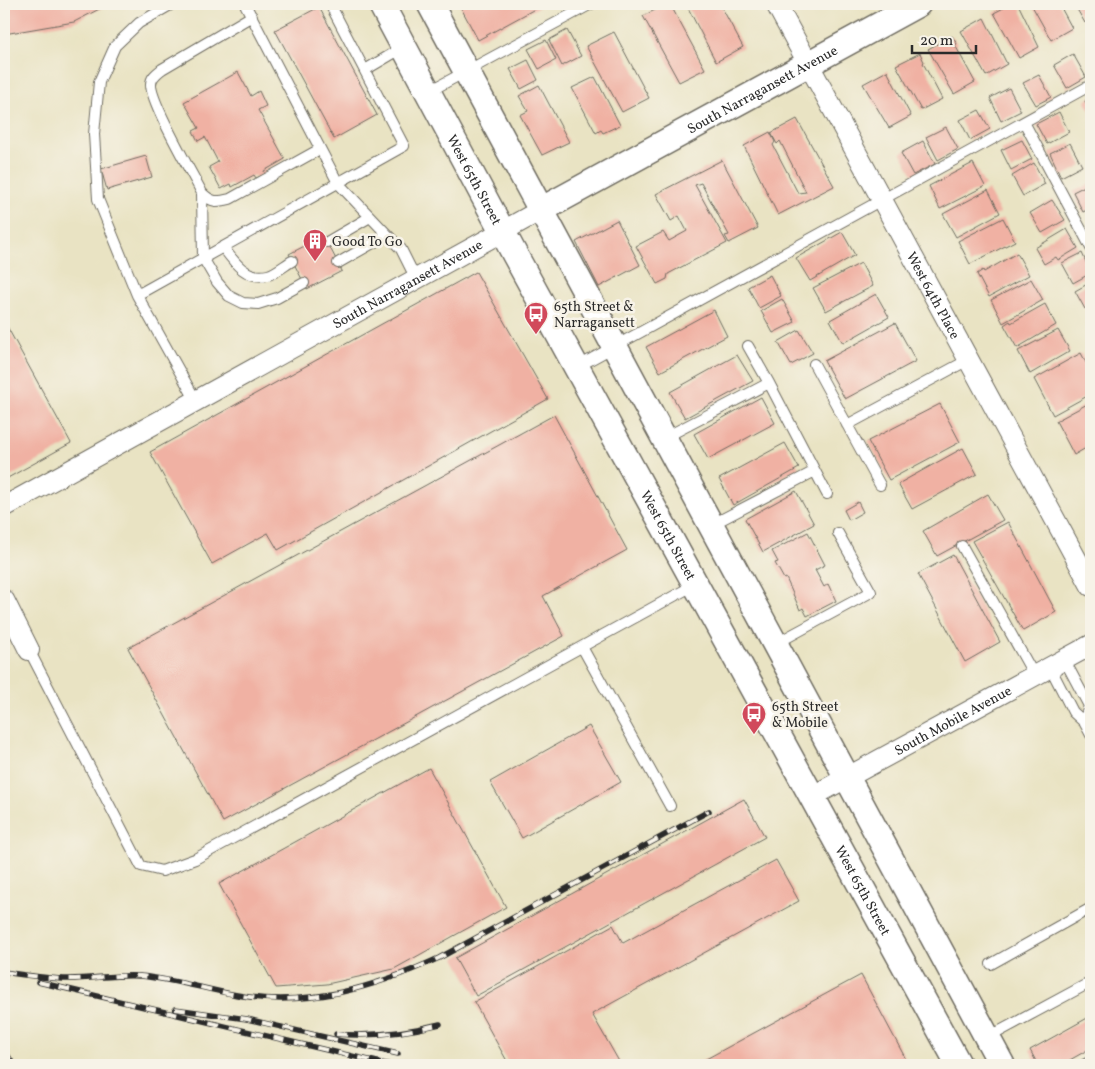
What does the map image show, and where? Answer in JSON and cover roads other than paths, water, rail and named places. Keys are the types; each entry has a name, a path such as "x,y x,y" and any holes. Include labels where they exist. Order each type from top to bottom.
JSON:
{"street":[{"name":"West 65th Street","path":"382,4 502,232 959,1065"},
{"path":"430,4 1002,1065"},
{"name":"West 64th Place","path":"776,4 1091,586"},
{"name":"South Narragansett Avenue","path":"4,508 541,210 918,4"},
{"path":"4,600 29,650"},
{"name":"South Mobile Avenue","path":"813,796 1091,645"}],"lane":[{"path":"172,4 139,23 115,46 99,82 94,134 98,199 137,295 196,401"},
{"path":"245,4 338,183 401,249 416,279"},
{"path":"137,295 404,146 330,4"},
{"path":"428,92 591,4"},
{"path":"252,16 162,69 152,78 150,86 158,108 202,193 210,201 218,202 230,199 320,149"},
{"path":"365,70 404,46"},
{"path":"576,367 1091,85"},
{"path":"1024,122 1091,248"},
{"path":"202,193 203,258 217,282 229,296 243,304 258,304 276,298 304,283"},
{"path":"327,242 370,217"},
{"path":"338,263 387,235"},
{"path":"223,247 236,266 250,274 268,275 292,261"},
{"path":"748,346 827,494"},
{"path":"848,425 968,360"},
{"path":"814,364 880,485"},
{"path":"664,438 768,383"},
{"path":"711,525 815,471"},
{"path":"775,644 871,592 838,534"},
{"path":"962,546 1049,667 1073,712 1084,722 1091,735"},
{"path":"29,650 141,866 162,871 195,859 696,584"},
{"path":"582,647 670,806"},
{"path":"1049,667 1088,706 1084,722"},
{"path":"991,964 1091,908"},
{"path":"987,1038 1091,982"},
{"path":"1084,1065 1091,1061"}],"railway":[{"path":"4,972 64,979 121,976 152,977 237,995 263,998 289,999 341,992 391,978 439,958 709,811"},
{"path":"38,982 390,1065"},
{"path":"175,1009 247,1019 398,1054"},
{"path":"336,1034 389,1034 440,1024"},
{"path":"4,1050 14,1065"}],"place":[{"name":"Good To Go","path":"315,262"},
{"name":"65th Street & Narragansett","path":"536,335"},
{"name":"65th Street & Mobile","path":"754,735"}]}
